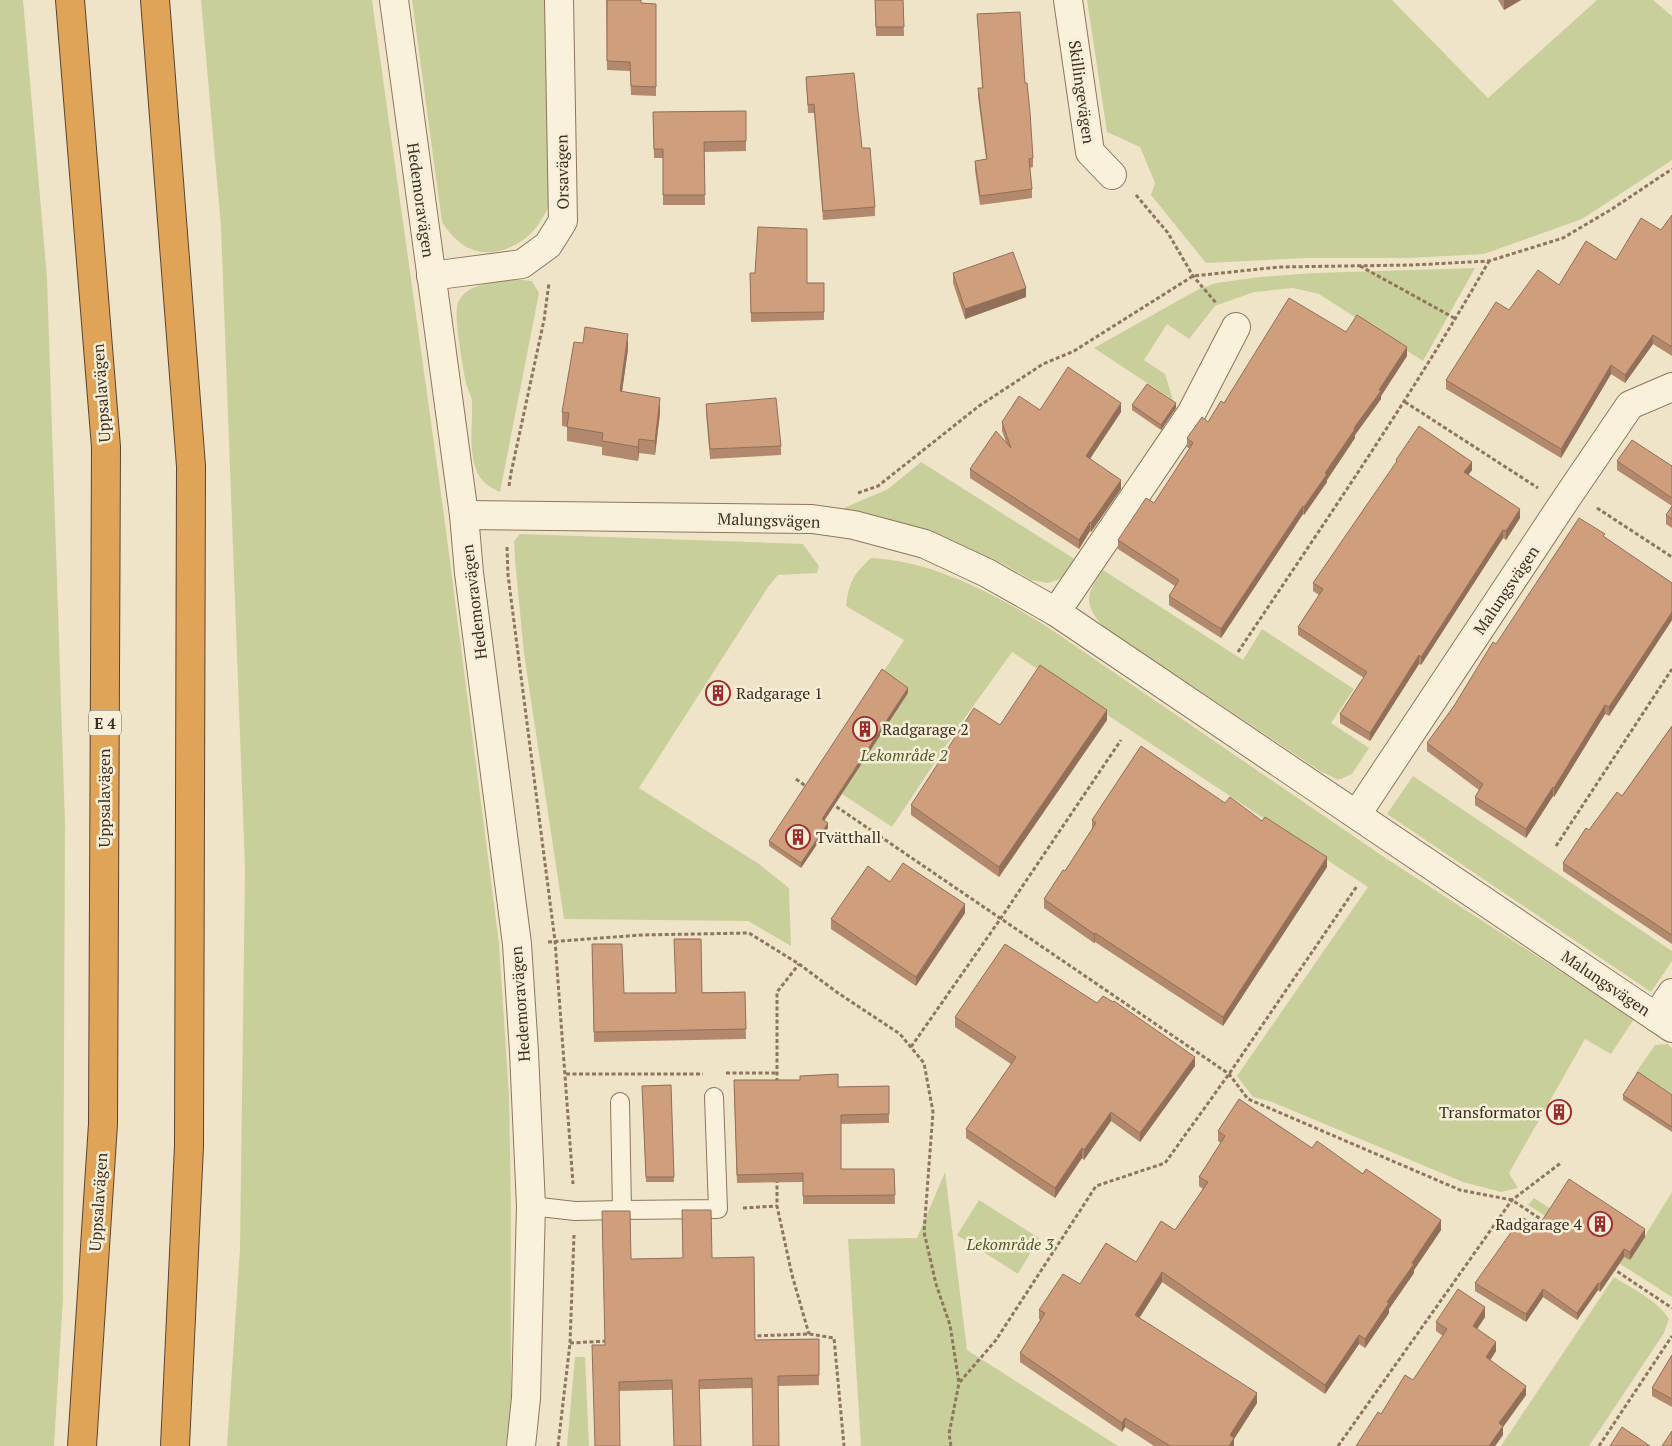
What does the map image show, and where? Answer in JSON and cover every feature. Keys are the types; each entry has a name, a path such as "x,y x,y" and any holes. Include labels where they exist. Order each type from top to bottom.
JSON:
{"highway":[{"name":"Uppsalavägen","path":"70,0 106,447 103,1124 82,1446"},
{"path":"155,0 192,466 189,1146 175,1446"}],"street":[{"name":"Hedemoravägen","path":"394,0 464,515 469,573 517,944 524,1052 530,1206 526,1398 521,1446"},
{"name":"Orsavägen","path":"431,276 522,264 548,246 563,221 559,0"},
{"name":"Skillingevägen","path":"1068,0 1090,152 1112,175"},
{"path":"1056,612 1192,412 1236,327"},
{"name":"Malungsvägen","path":"1357,814 1630,405 1672,387"},
{"name":"Malungsvägen","path":"464,515 812,519 854,525 925,544 987,573 1056,612 1664,1022 1672,993"}],"lane":[{"path":"530,1206 575,1211 718,1209 714,1097"},
{"path":"620,1102 622,1210"}],"path":[{"path":"1112,175 1146,205 1168,233 1193,276 1236,327"},
{"path":"548,246 550,278 511,473 506,515 508,576 555,941"},
{"path":"1238,652 1405,402 1489,261"},
{"path":"1360,266 1456,319"},
{"path":"1405,402 1552,496 1585,501 1672,557"},
{"path":"1556,846 1672,669"},
{"path":"911,1047 1121,740"},
{"path":"796,779 812,790"},
{"path":"828,802 1229,1074 1248,1099 1460,1190 1512,1200 1545,1222"},
{"path":"959,1383 996,1340 1096,1186 1166,1163 1357,886"},
{"path":"517,944 641,935 749,933 799,964 838,993 900,1034 924,1063 933,1112 924,1232 936,1284 950,1325 959,1383 949,1434 951,1446"},
{"path":"777,1083 777,992 799,964"},
{"path":"721,1074 777,1073"},
{"path":"566,1074 712,1074"},
{"path":"1338,1446 1512,1200 1562,1162"},
{"path":"777,1178 778,1206 792,1275 809,1334"},
{"path":"718,1209 778,1206"},
{"path":"1610,1266 1672,1308"},
{"path":"749,1336 809,1334 834,1338 844,1446"},
{"path":"1599,1446 1672,1336"},
{"path":"570,1343 610,1341"}],"green space":[{"path":"0,0 23,0 47,278 65,823 63,1298 54,1446 0,1446"},
{"path":"201,0 372,0 444,515 499,943 509,1096 511,1207 511,1401 506,1446 227,1446 240,1249 245,869 221,227"},
{"path":"412,0 547,0 551,203 535,229 518,244 497,251 476,251 466,247 457,240 442,222"},
{"path":"1087,0 1392,0 1488,98 1597,0 1653,0 1672,16 1672,160 1582,219 1484,254 1411,258 1306,258 1206,263 1151,195 1155,183 1140,147 1107,132"},
{"path":"1475,268 1423,361 1319,294 1293,288 1254,292 1215,306 1189,339 1167,324 1144,360 1165,374 1173,400 1094,348 1197,290 1216,283 1260,277 1314,273"},
{"path":"514,279 532,281 539,293 500,492 488,486 481,479 475,467 471,439 472,401 461,354 457,309 462,296 474,287"},
{"path":"921,462 1076,560 1060,579 1048,583 1031,580 1005,565 958,544 889,523 828,515 888,489"},
{"path":"520,534 803,544 819,566 817,573 778,575 768,587 639,788 759,864 789,888 791,946 748,921 564,919 524,654 514,541"},
{"name":"Lekområde 2","path":"871,558 894,560 940,572 984,591 1046,626 1387,859 1634,1019 1611,1054 1585,1039 1509,1173 1518,1188 1501,1192 1463,1182 1272,1102 1253,1097 1237,1076 1368,887 1012,652 959,726 892,827 842,794 908,693 882,674 904,640 846,606 853,579"},
{"path":"1103,570 1243,660 1262,629 1354,689 1331,723 1369,748 1352,774 1338,780 1320,771 1103,626 1092,611 1089,598 1093,585"},
{"path":"1413,776 1672,951 1672,961 1651,992 1387,814"},
{"path":"1667,1044 1672,1048 1672,1100 1635,1074 1655,1045"},
{"path":"945,1172 967,1350 1118,1446 861,1446 848,1239 917,1238"},
{"path":"1672,1192 1672,1297 1528,1205 1534,1198 1630,1260"},
{"name":"Lekområde 3","path":"979,1200 1039,1238 1018,1274 957,1235"},
{"path":"1614,1277 1658,1306 1669,1319 1664,1333 1589,1446 1501,1446"},
{"path":"575,1357 585,1357 589,1446 567,1446"}],"building":[{"path":"607,0 641,0 641,3 656,4 656,87 631,86 630,62 607,61"},
{"path":"875,0 903,0 904,27 876,27"},
{"path":"1020,12 1025,83 1027,83 1030,112 1033,158 1029,159 1032,189 980,196 975,161 987,159 978,88 983,88 977,14"},
{"path":"854,73 862,148 870,148 875,207 823,211 814,104 808,105 806,77"},
{"path":"746,111 746,141 704,142 705,195 663,195 663,149 654,149 653,112"},
{"path":"1672,215 1672,347 1653,335 1625,375 1611,365 1561,449 1446,380 1496,302 1509,310 1538,270 1559,285 1586,241 1616,260 1641,218 1661,230"},
{"path":"758,227 807,229 807,283 824,283 824,312 751,313 750,273 755,273"},
{"path":"1013,252 1026,288 965,309 953,273"},
{"path":"1289,298 1346,332 1357,315 1407,347 1379,390 1381,391 1325,473 1327,474 1303,506 1221,629 1169,596 1179,580 1118,540 1146,498 1154,503 1193,443 1187,438 1202,417 1208,422 1221,401 1224,403"},
{"path":"585,327 628,334 620,391 660,398 655,441 639,439 638,447 602,441 603,433 567,427 569,413 562,412 574,342 583,343"},
{"path":"1068,367 1121,403 1086,456 1121,480 1079,540 970,469 996,431 1011,448 1002,422 1019,396 1040,410"},
{"path":"1147,384 1176,403 1161,425 1132,405"},
{"path":"776,398 781,446 710,449 706,404"},
{"path":"1419,426 1472,462 1464,472 1520,509 1506,531 1503,530 1421,657 1419,655 1370,733 1340,714 1367,672 1298,627 1323,589 1313,583"},
{"path":"1632,440 1672,466 1672,498 1617,461"},
{"path":"1672,506 1672,519 1666,515"},
{"path":"1579,518 1605,534 1603,536 1672,583 1672,612 1609,707 1605,705 1554,788 1526,829 1475,797 1483,784 1427,743 1454,706 1493,642 1496,644"},
{"path":"1040,665 1107,710 999,867 911,805 974,708 1000,725"},
{"path":"882,669 908,688 822,819 828,823 801,863 769,841"},
{"path":"1672,726 1672,935 1563,863 1586,828 1589,830 1617,792 1622,796"},
{"path":"1141,746 1225,803 1230,797 1262,821 1265,817 1327,857 1223,1017 1094,934 1044,899 1063,870 1065,871 1096,823 1092,820"},
{"path":"903,863 965,904 916,977 831,919 868,866 890,882"},
{"path":"674,939 701,939 702,993 745,992 746,1029 594,1032 592,944 622,944 624,993 676,993"},
{"path":"1005,944 1097,1003 1103,996 1114,1001 1195,1057 1140,1133 1111,1112 1084,1150 1082,1148 1055,1188 966,1129 1016,1057 955,1017"},
{"path":"1638,1072 1672,1095 1672,1127 1623,1095"},
{"path":"838,1074 838,1087 889,1086 889,1114 841,1115 841,1169 894,1169 895,1195 803,1196 803,1173 737,1175 734,1080 800,1080 800,1076"},
{"path":"671,1085 674,1177 646,1177 642,1086"},
{"path":"1239,1099 1312,1148 1317,1141 1363,1174 1366,1169 1441,1220 1365,1339 1359,1335 1325,1385 1162,1272 1135,1315 1257,1393 1230,1435 1234,1438 1229,1446 1170,1446 1125,1418 1122,1423 1020,1353 1045,1313 1039,1310 1063,1274 1080,1284 1106,1243 1136,1262 1161,1221 1175,1230 1208,1182 1199,1177 1225,1136 1218,1131"},
{"path":"1569,1179 1645,1229 1630,1252 1624,1249 1577,1313 1543,1289 1526,1314 1475,1283 1522,1217 1538,1227"},
{"path":"682,1210 711,1210 712,1258 754,1257 755,1340 819,1339 819,1375 778,1376 779,1446 753,1446 752,1378 699,1380 701,1446 674,1446 672,1380 619,1382 620,1446 595,1446 592,1345 605,1345 602,1211 630,1211 631,1259 683,1258"},
{"path":"1458,1289 1485,1307 1473,1326 1496,1342 1486,1357 1526,1386 1499,1423 1503,1426 1489,1446 1356,1446 1378,1412 1381,1414 1405,1375 1413,1380 1447,1329 1436,1322"},
{"path":"1672,1355 1672,1399 1652,1388"},
{"path":"1622,1427 1650,1446 1610,1446"},
{"path":"1672,1431 1672,1446 1662,1446"}],"place":[{"name":"Radgarage 1","path":"718,693"},
{"name":"Radgarage 2","path":"865,729"},
{"name":"Tvätthall","path":"798,837"},
{"name":"Transformator","path":"1559,1112"},
{"name":"Radgarage 4","path":"1600,1224"}]}
